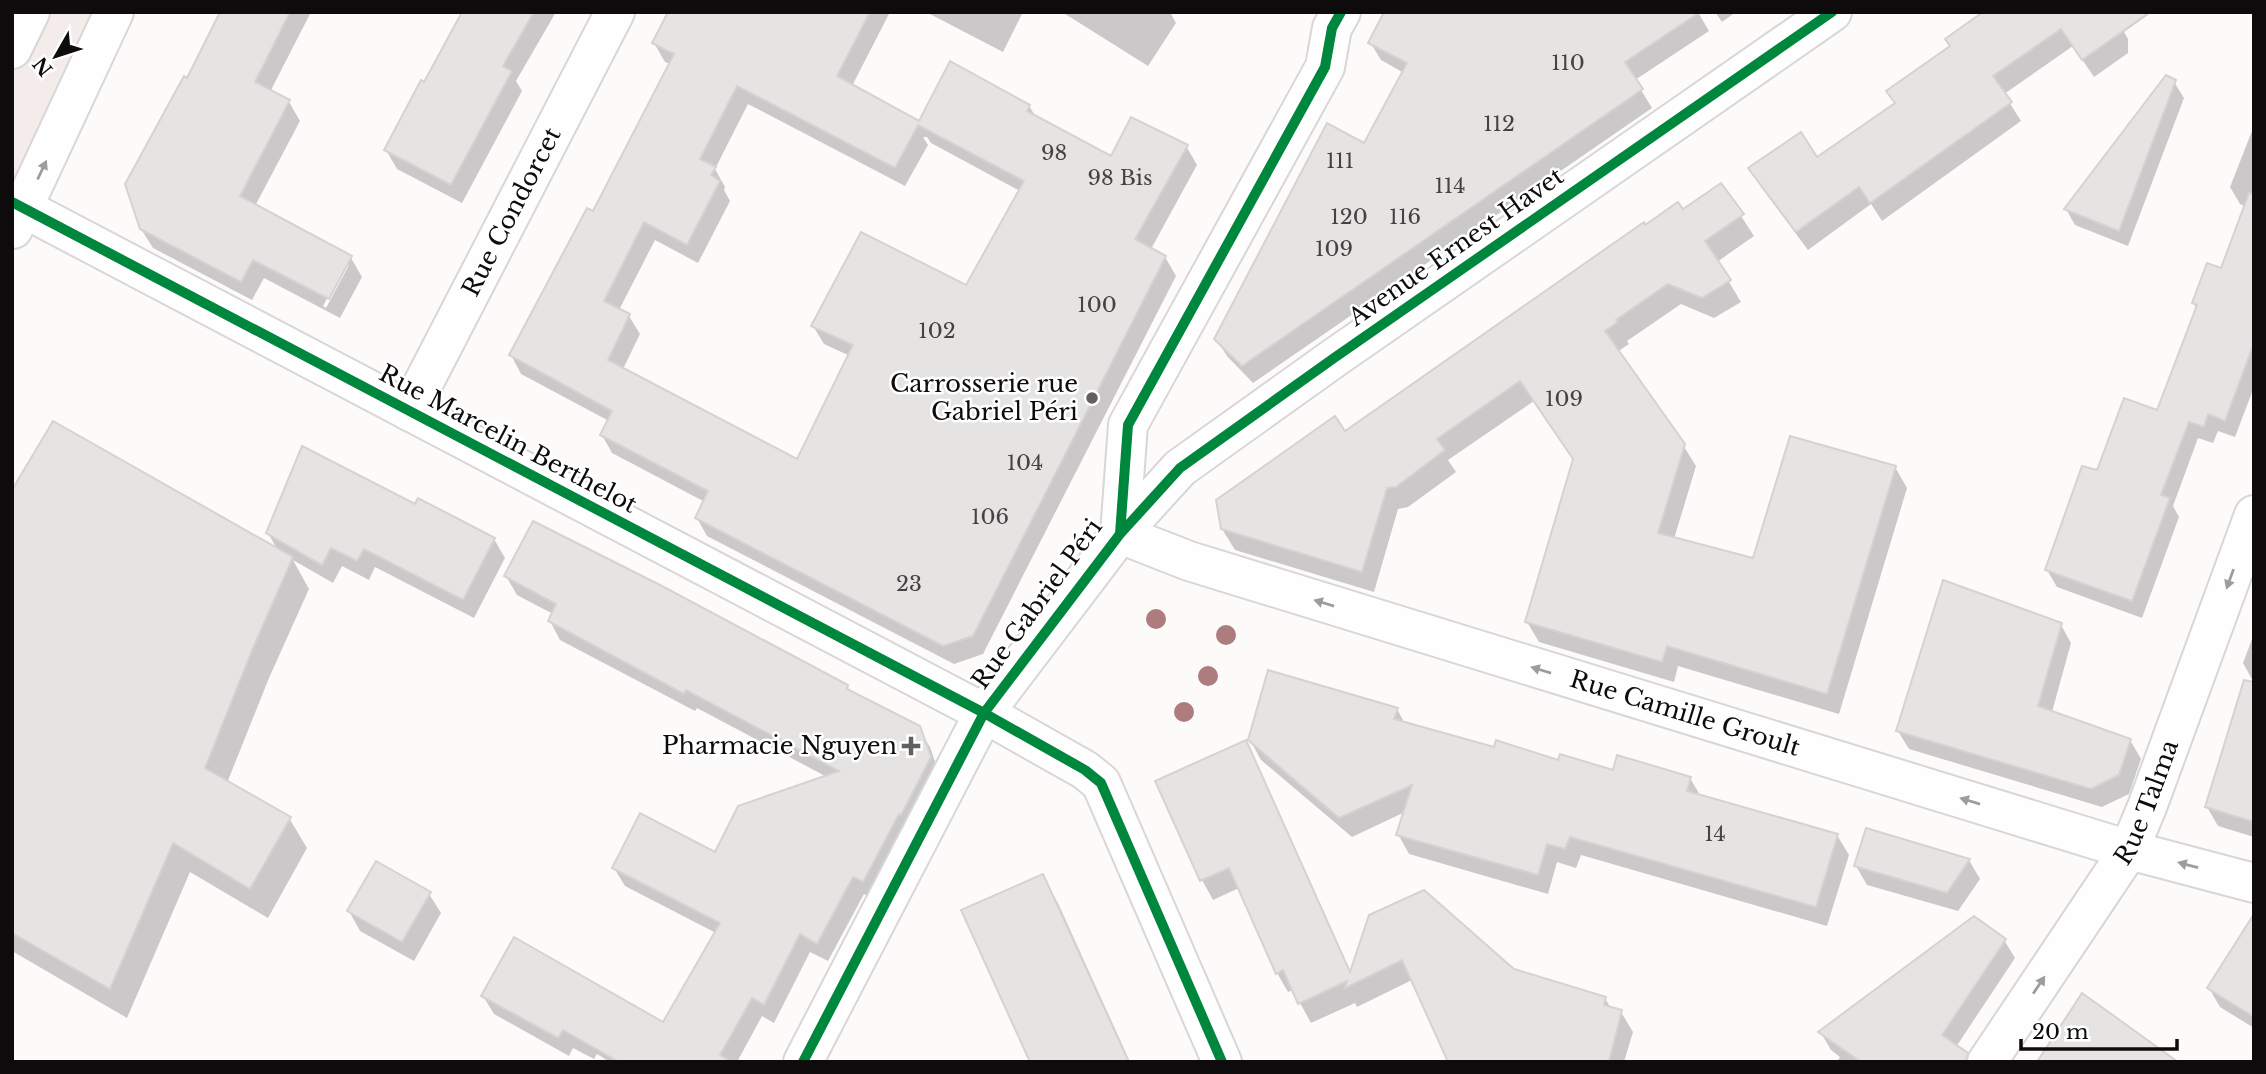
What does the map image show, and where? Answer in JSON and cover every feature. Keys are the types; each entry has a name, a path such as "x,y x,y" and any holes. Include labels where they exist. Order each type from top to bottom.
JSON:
{"street":[{"path":"12,49 30,12"},
{"path":"16,214 114,12"},
{"name":"Rue Condorcet","path":"409,411 615,12"},
{"name":"Avenue Ernest Havet","path":"1120,534 1180,468 1832,12"},
{"name":"Rue Gabriel Péri","path":"803,1062 984,713 1120,534 1128,425 1325,67 1327,18"},
{"name":"Rue Marcelin Berthelot","path":"16,214 409,411 984,713 1085,770 1101,783 1222,1062"},
{"name":"Rue Talma","path":"1987,1062 2129,850 2254,515"},
{"name":"Rue Camille Groult","path":"1120,534 1189,561 2129,850 2254,883"}],"shaded area":[{"path":"12,12 118,12 12,232"}],"building":[{"path":"220,12 290,12 255,82 290,100 240,196 352,256 329,299 253,260 241,282 140,229 125,184 184,76 187,78"},
{"path":"462,12 534,12 503,66 512,71 451,185 384,150 421,80 424,82"},
{"path":"668,12 870,12 837,76 919,121 950,61 1030,105 1027,111 1111,156 1131,117 1188,145 1135,239 1166,256 973,636 943,646 695,518 708,491 600,435 612,411 509,355 587,208 593,211 674,54 652,43","holes":["737,86 895,168 918,125 1024,181 966,285 861,232 811,326 853,345 797,459 608,360 630,314 604,301 644,222 687,245 720,181 711,175 716,167 700,159"]},
{"path":"1384,12 1700,12 1625,62 1643,89 1242,366 1214,339 1327,123 1364,143 1407,63 1368,43"},
{"path":"1983,12 2150,12 2082,60 2061,29 1993,76 2012,102 1870,203 1859,187 1796,232 1748,168 1801,132 1817,157 1895,103 1886,91 1950,46 1945,39"},
{"path":"2166,75 2176,80 2119,231 2064,209"},
{"path":"1721,183 1744,214 1705,241 1731,280 1702,298 1668,284 1616,320 1618,322 1605,331 1685,444 1658,533 1753,558 1790,436 1896,466 1827,694 1667,646 1662,662 1525,622 1573,459 1520,381 1437,439 1445,450 1396,487 1387,488 1362,572 1221,529 1216,500 1335,416 1345,431 1644,222 1645,225 1678,202 1683,209"},
{"path":"2249,193 2254,194 2254,343 2225,421 2208,414 2204,427 2189,422 2161,495 2170,498 2132,601 2045,570 2082,466 2097,470 2124,398 2157,410 2197,305 2192,303 2207,263 2221,268"},
{"path":"53,421 293,557 205,768 291,817 250,889 173,843 110,989 12,933 12,490"},
{"path":"302,446 415,504 418,498 495,538 463,600 364,549 357,561 331,548 322,565 266,533"},
{"path":"533,521 660,585 848,685 847,689 920,726 931,757 901,815 899,814 863,882 853,877 817,944 800,934 764,1005 752,998 720,1055 732,1062 619,1062 563,1030 558,1038 481,996 514,937 663,1022 720,923 612,868 640,813 715,852 738,806 839,771 686,690 684,694 548,621 556,604 504,576"},
{"path":"1943,580 2062,623 2038,706 2131,739 2119,775 2091,789 1896,731"},
{"path":"1268,670 1398,708 1394,719 1494,747 1496,740 1558,760 1560,754 1613,770 1617,755 1691,777 1687,791 1838,834 1816,907 1570,837 1565,849 1547,844 1538,875 1396,835 1412,785 1339,818 1248,740"},
{"path":"2244,680 2254,682 2254,822 2205,807"},
{"path":"1246,740 1350,972 1369,915 1424,890 1514,969 1606,997 1604,1005 1622,1010 1609,1062 1448,1062 1402,960 1345,988 1347,981 1298,1004 1283,970 1276,974 1229,868 1200,881 1155,781"},
{"path":"1866,828 1970,859 1947,893 1854,866"},
{"path":"376,861 431,892 402,942 347,911"},
{"path":"1043,874 1129,1062 1030,1062 961,910"},
{"path":"2254,914 2254,1017 2207,988"},
{"path":"1974,916 2006,939 1942,1035 1968,1053 1965,1062 1861,1062 1818,1032"},
{"path":"2082,993 2178,1062 2037,1062"}],"cycle path":[{"path":"1120,534 1128,425 1325,67 1332,28 1341,12"},
{"path":"803,1062 984,713 1120,534 1180,468 1832,12"},
{"path":"12,202 984,713 1085,770 1101,783 1222,1062"}],"place":[{"name":"Carrosserie rue Gabriel Péri","path":"1092,398"},
{"name":"Pharmacie Nguyen","path":"911,746"}]}
